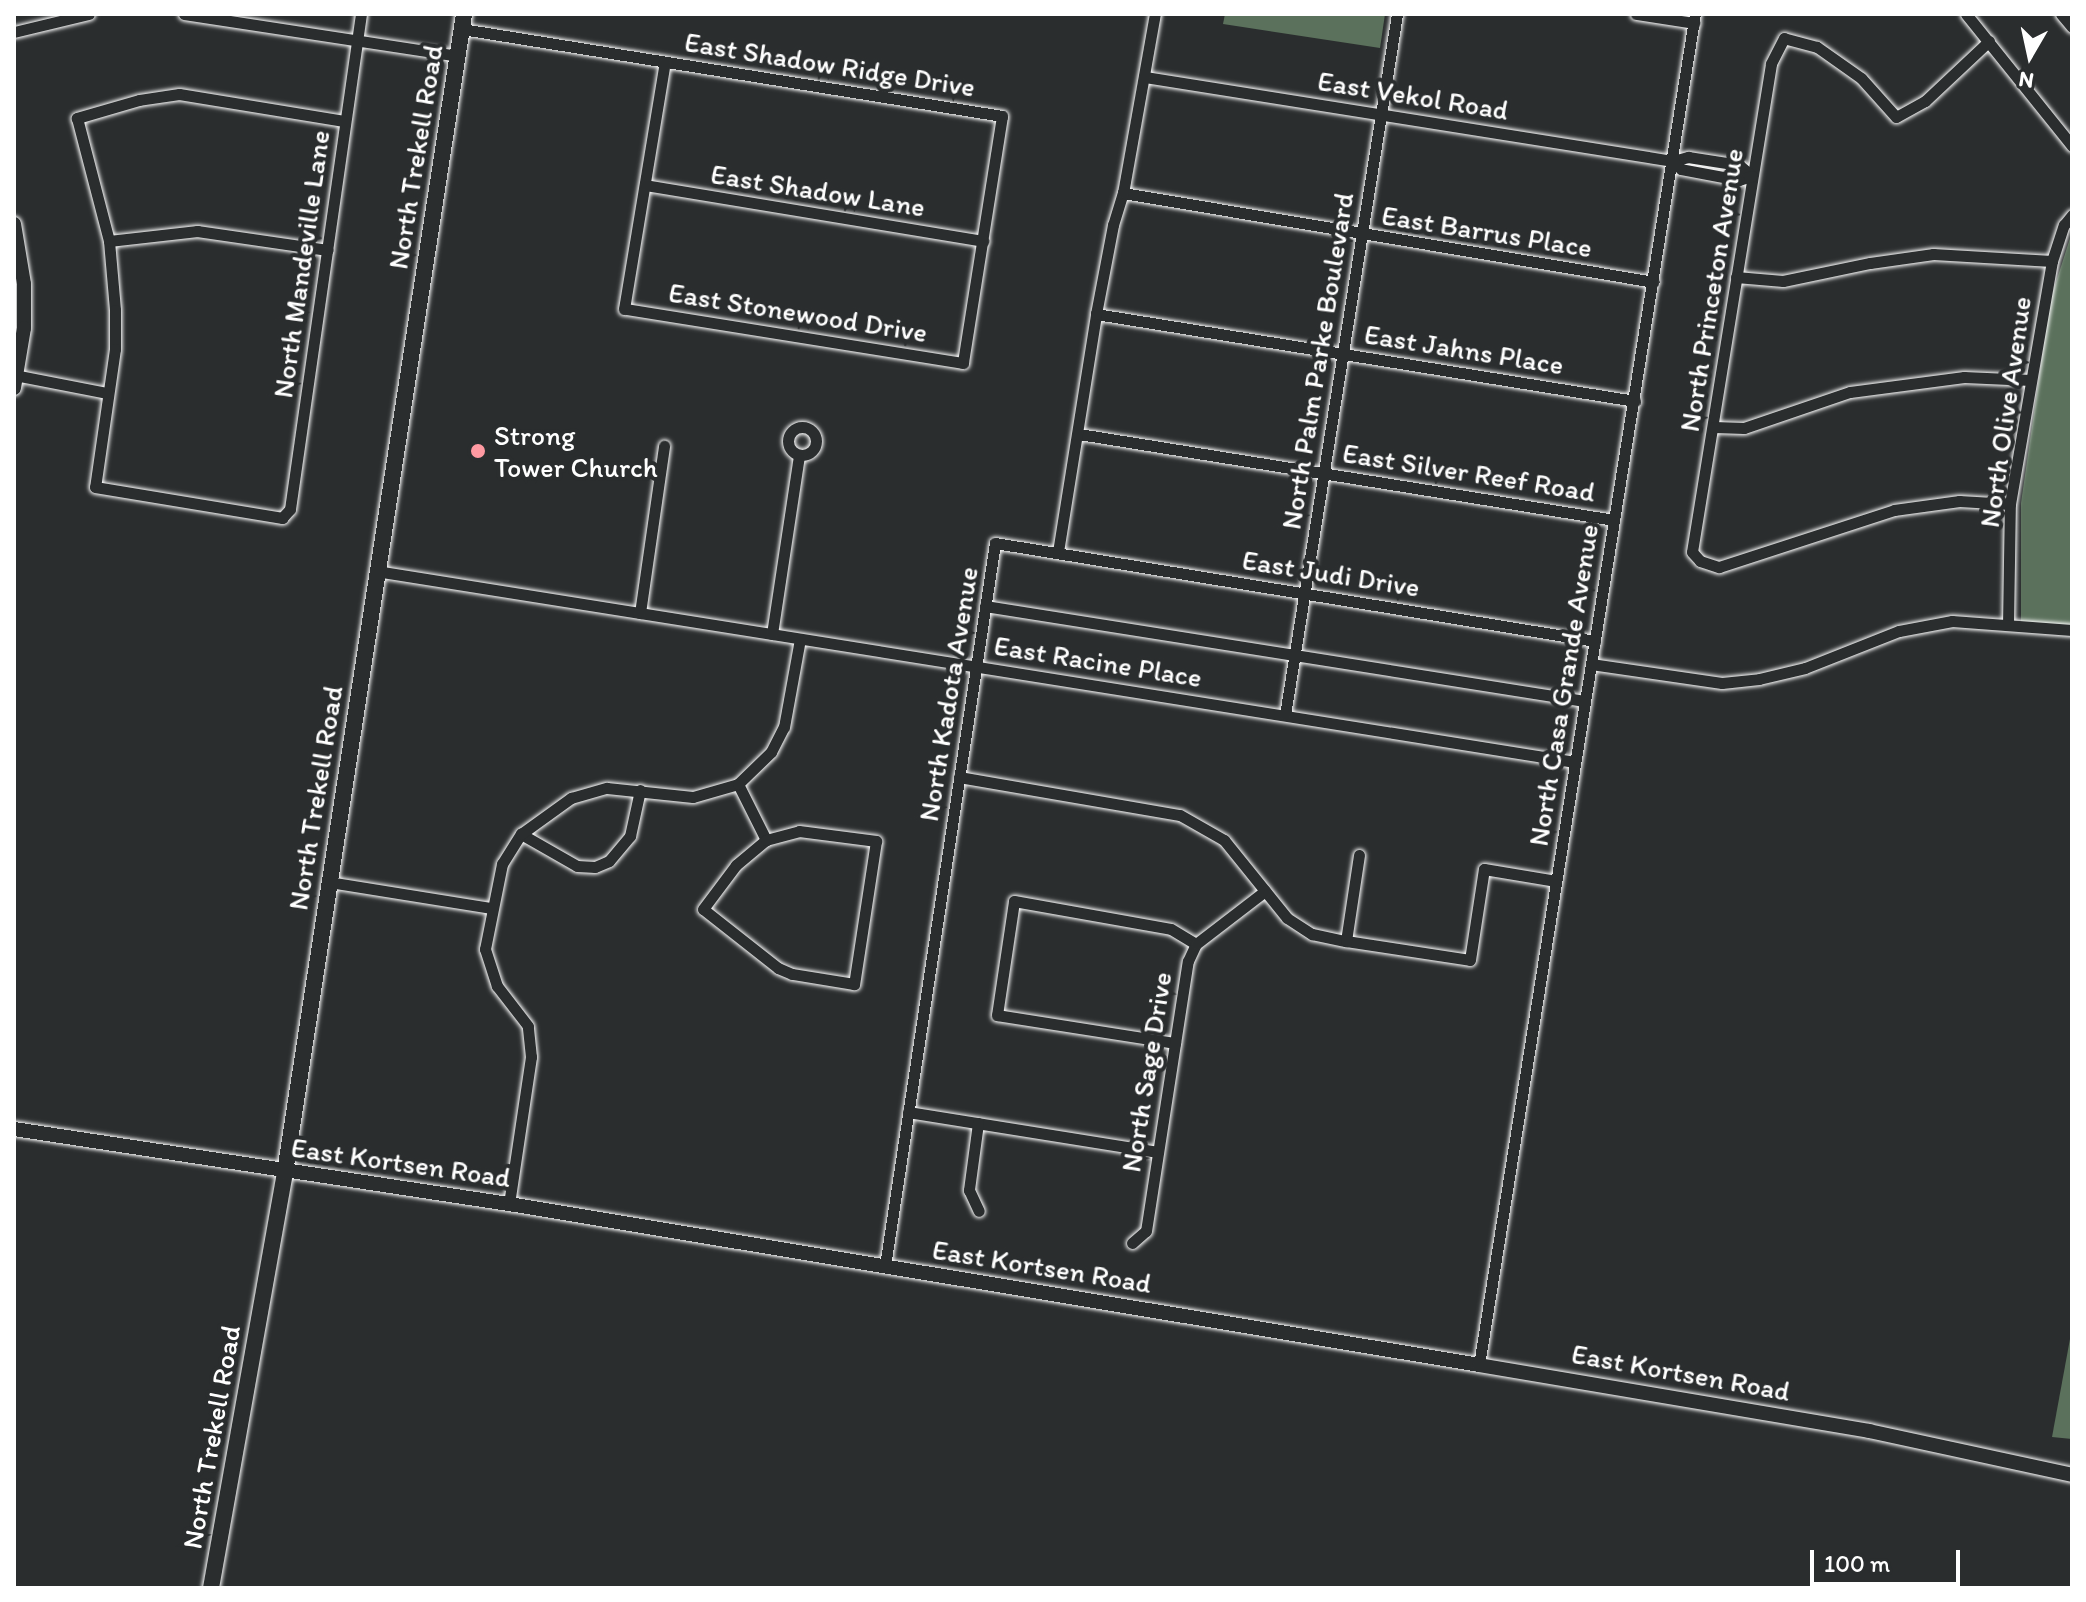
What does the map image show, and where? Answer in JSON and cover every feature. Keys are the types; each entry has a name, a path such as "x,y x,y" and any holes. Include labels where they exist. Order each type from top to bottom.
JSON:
{"main road":[{"name":"North Trekell Road","path":"211,1588 285,1172 463,22"}],"street":[{"path":"14,32 89,14"},
{"path":"184,14 458,56"},
{"name":"North Mandeville Lane","path":"107,393 95,487 282,518 290,509 361,14"},
{"path":"1058,552 1096,314 1113,225 1123,193 1155,14"},
{"name":"North Palm Parke Boulevard","path":"1285,715 1397,14"},
{"path":"1636,14 1695,19"},
{"path":"1966,14 2072,146"},
{"path":"2061,14 2072,27"},
{"name":"North Casa Grande Avenue","path":"1479,1365 1695,19"},
{"name":"East Shadow Ridge Drive","path":"463,22 665,62 1002,116 983,241"},
{"name":"North Princeton Avenue","path":"1989,41 1925,101 1896,117 1861,78 1817,47 1784,38 1771,64 1692,552 1700,561 1719,567 1894,510 1959,501 2010,504"},
{"path":"645,185 665,62"},
{"name":"East Vekol Road","path":"1145,77 1673,161 1681,169 1739,180 1752,176"},
{"path":"14,224 24,284 24,328 15,379 107,393 115,349 109,241 77,118 139,100 179,94 344,121"},
{"name":"East Shadow Lane","path":"645,185 983,241"},
{"name":"East Stonewood Drive","path":"645,185 624,309 963,363 983,241"},
{"name":"East Barrus Place","path":"1123,193 1654,282"},
{"name":"North Olive Avenue","path":"2008,625 2010,504 2052,261 2064,225 2072,215"},
{"path":"109,241 197,231 328,250"},
{"path":"1736,277 1783,281 1933,254 2052,261"},
{"name":"East Jahns Place","path":"1096,314 1635,401"},
{"path":"1714,427 1744,428 1850,392 1964,377 2031,380"},
{"name":"East Silver Reef Road","path":"1079,434 1614,520"},
{"path":"640,613 664,446"},
{"path":"772,634 799,455"},
{"name":"North Kadota Avenue","path":"885,1266 995,543 1058,552"},
{"name":"East Judi Drive","path":"1058,552 1595,641"},
{"name":"East Racine Place","path":"376,571 1575,762"},
{"path":"985,606 1585,701"},
{"path":"1591,664 1722,683 1759,679 1805,668 1899,631 1952,621 2072,630"},
{"path":"509,1204 531,1057 528,1026 497,986 485,949 502,864 521,834 571,798 607,788 693,797 738,784 771,752 784,727 800,639"},
{"path":"959,777 1180,815 1224,840 1287,918 1312,934 1346,941 1470,960 1484,869 1556,881"},
{"path":"738,784 766,840"},
{"path":"521,834 577,866 595,867 609,861 630,836 640,790"},
{"path":"799,831 876,841 854,984 792,974 778,968 703,909 736,865 766,840 799,831"},
{"path":"1346,941 1359,855"},
{"path":"329,882 491,908"},
{"name":"North Sage Drive","path":"1132,1243 1146,1231 1188,961 1196,944 1265,891"},
{"path":"1175,1043 997,1015 1014,901 1171,929 1196,944"},
{"path":"908,1112 1158,1152"},
{"path":"978,1123 969,1190 979,1211"},
{"name":"East Kortsen Road","path":"14,1129 509,1204 1479,1365 1869,1431 2065,1474"}],"green space":[{"path":"1225,14 1385,14 1380,48 1223,24"},
{"path":"2072,232 2072,629 2021,622 2021,503 2050,301"},
{"path":"2072,1328 2072,1439 2052,1437"}],"place":[{"name":"Strong Tower Church","path":"478,451"}]}
